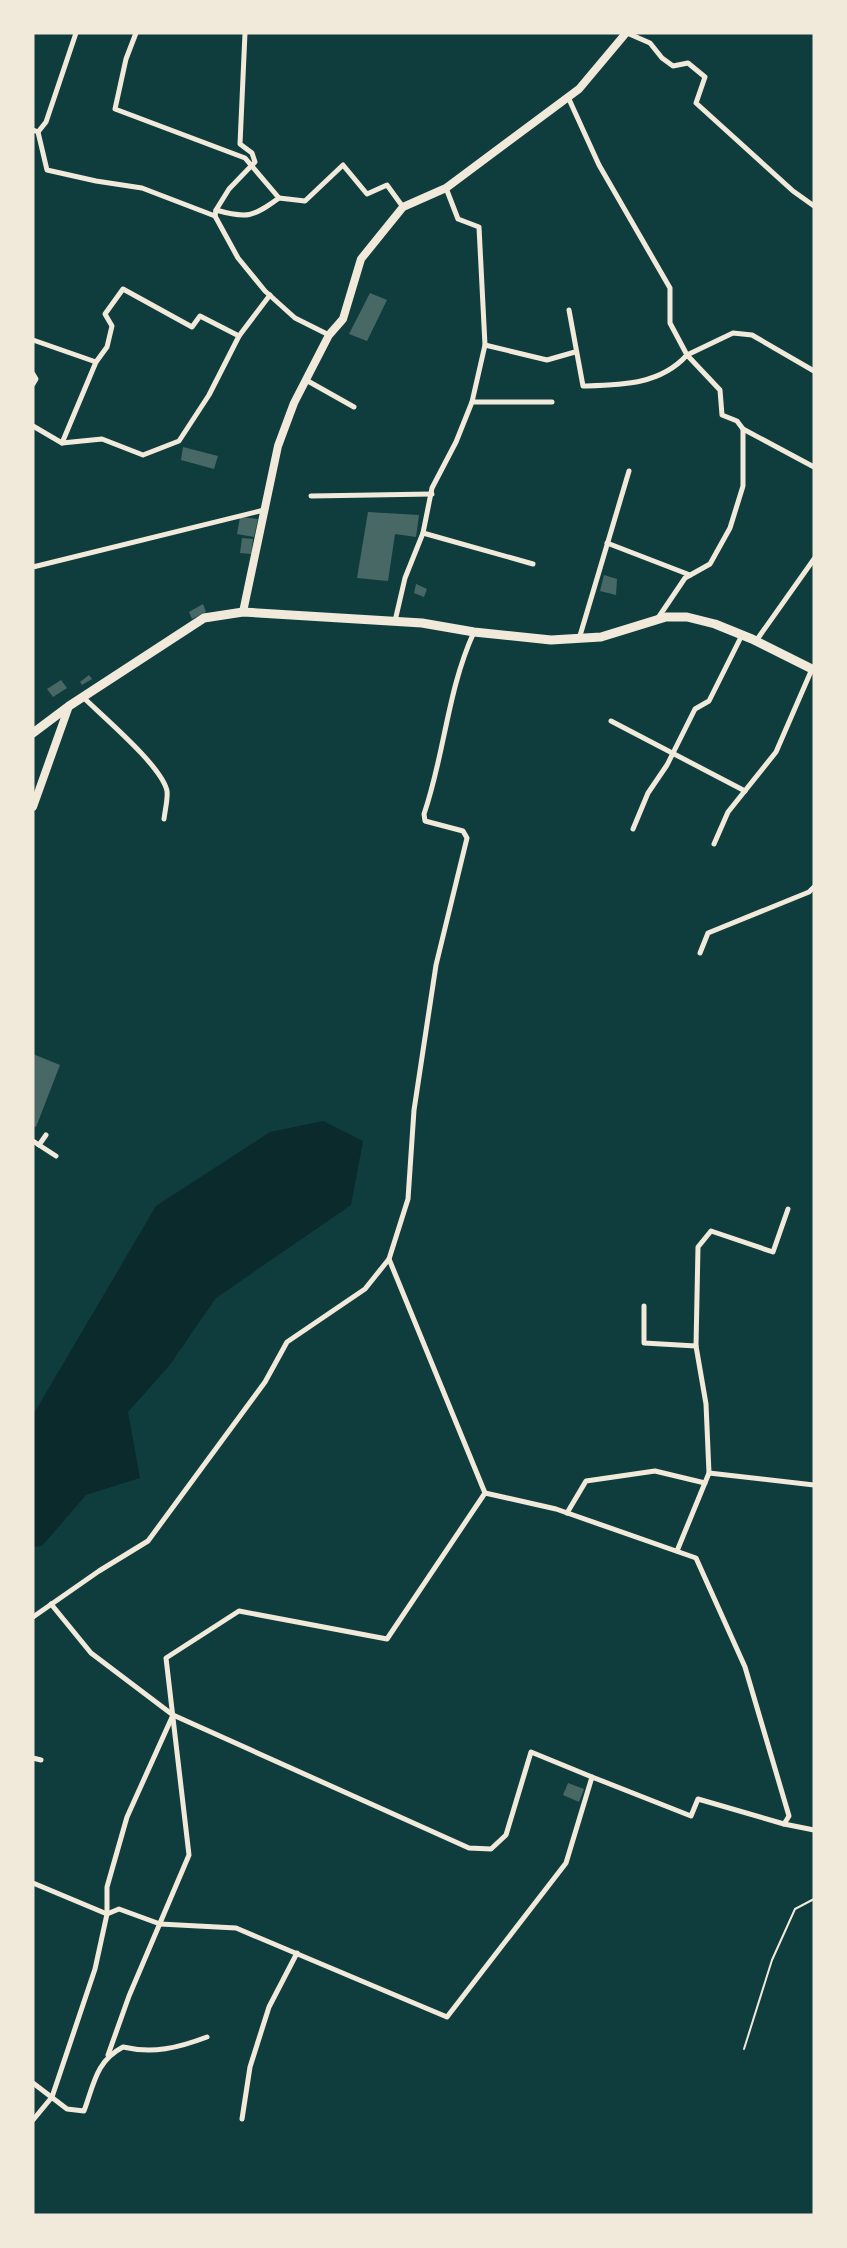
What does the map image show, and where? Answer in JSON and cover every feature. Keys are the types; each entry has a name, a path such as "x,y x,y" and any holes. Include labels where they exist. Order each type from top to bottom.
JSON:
{"highway":[{"path":"33,733 82,697 204,618 243,612 395,621 551,640 602,637 657,619 687,617 742,635 813,670"}],"main road":[{"path":"243,612 278,446 294,403 329,335 343,319 361,260 403,207 446,188 579,89 626,33"},
{"path":"33,807 69,706"}],"street":[{"path":"76,33 46,122 36,131 47,170 142,188 216,213 241,217 259,213 279,198"},
{"path":"136,33 126,59 115,109 245,158 279,198 304,201 343,165 367,194 387,185 403,207"},
{"path":"216,213 230,189 252,166 254,156 241,147 240,139 245,89 245,33"},
{"path":"626,33 650,43 662,58 673,66 688,63 705,77 696,103 793,191 814,206"},
{"path":"568,97 599,165 670,288 670,323 687,355 720,390 722,415 737,421 743,429 814,467"},
{"path":"395,621 405,578 423,533 432,494 472,402 485,345 478,227 458,219 446,188"},
{"path":"216,213 238,258 270,295 295,318 329,335"},
{"path":"62,443 96,362 107,346 112,326 105,314 123,289 192,327 200,316 239,336"},
{"path":"33,426 62,443 102,438 143,455 179,441 208,395 239,336 270,295"},
{"path":"569,310 583,386 633,385 675,369 687,355 733,333 752,335 814,371"},
{"path":"33,340 96,362"},
{"path":"485,345 547,360 575,352"},
{"path":"33,374 36,379 33,384"},
{"path":"306,380 354,407"},
{"path":"472,402 552,402"},
{"path":"657,619 685,578 710,564 730,528 743,486 743,429"},
{"path":"579,640 629,471"},
{"path":"311,496 432,494"},
{"path":"33,567 264,510"},
{"path":"423,533 533,564"},
{"path":"607,543 690,575"},
{"path":"756,641 814,559"},
{"path":"33,1617 148,1541 265,1383 287,1342 365,1289 389,1259 408,1198 414,1110 436,965 467,838 463,831 425,820 424,814 438,775 450,700 460,663 474,632"},
{"path":"633,830 648,792 673,753 695,709 709,701 742,635"},
{"path":"714,844 728,812 776,752 813,670"},
{"path":"82,697 139,752 160,776 167,791 164,819"},
{"path":"611,721 745,791"},
{"path":"700,953 708,933 809,892 814,887"},
{"path":"46,1135 35,1143 56,1156"},
{"path":"677,1551 709,1473 706,1404 696,1346 698,1247 711,1231 773,1252 788,1209"},
{"path":"389,1259 485,1493"},
{"path":"644,1306 644,1343 696,1346"},
{"path":"567,1513 586,1481 655,1471 705,1483"},
{"path":"709,1473 814,1485"},
{"path":"485,1493 567,1513 696,1558 745,1667 789,1816 784,1824"},
{"path":"33,2083 67,2109 84,2110 99,2068 108,2055 189,1855 166,1658 239,1611 387,1639 485,1493"},
{"path":"51,1604 91,1653 173,1715 469,1848 491,1849 506,1835 531,1752 691,1816 698,1799 784,1824 814,1830"},
{"path":"33,2120 52,2097 95,1969 107,1914 107,1887 127,1817 173,1715"},
{"path":"33,1758 41,1760"},
{"path":"33,1883 107,1914 119,1908 160,1924 236,1928 447,2017 566,1863 592,1777"},
{"path":"242,2119 250,2067 266,2017 297,1953"},
{"path":"108,2055 123,2047 143,2051 180,2047 207,2037"}],"lane":[{"path":"744,2049 772,1960 795,1909 814,1899"}],"water":[{"path":"323,1121 363,1141 351,1205 216,1298 169,1366 128,1412 140,1478 86,1495 42,1546 33,1547 33,1415 156,1206 270,1132"}],"building":[{"path":"370,293 387,300 367,341 349,334"},
{"path":"183,447 218,456 214,469 181,460"},
{"path":"368,512 419,515 416,537 395,534 388,581 357,578"},
{"path":"240,517 258,519 254,537 237,534"},
{"path":"242,538 253,539 251,554 240,553"},
{"path":"604,575 617,579 616,595 600,591"},
{"path":"416,584 427,589 424,597 414,593"},
{"path":"203,604 206,612 192,619 189,612"},
{"path":"89,675 92,679 82,685 80,682"},
{"path":"61,680 67,688 53,697 47,689"},
{"path":"33,1054 60,1065 36,1127 33,1126"},
{"path":"568,1783 584,1789 579,1802 563,1795"}]}
